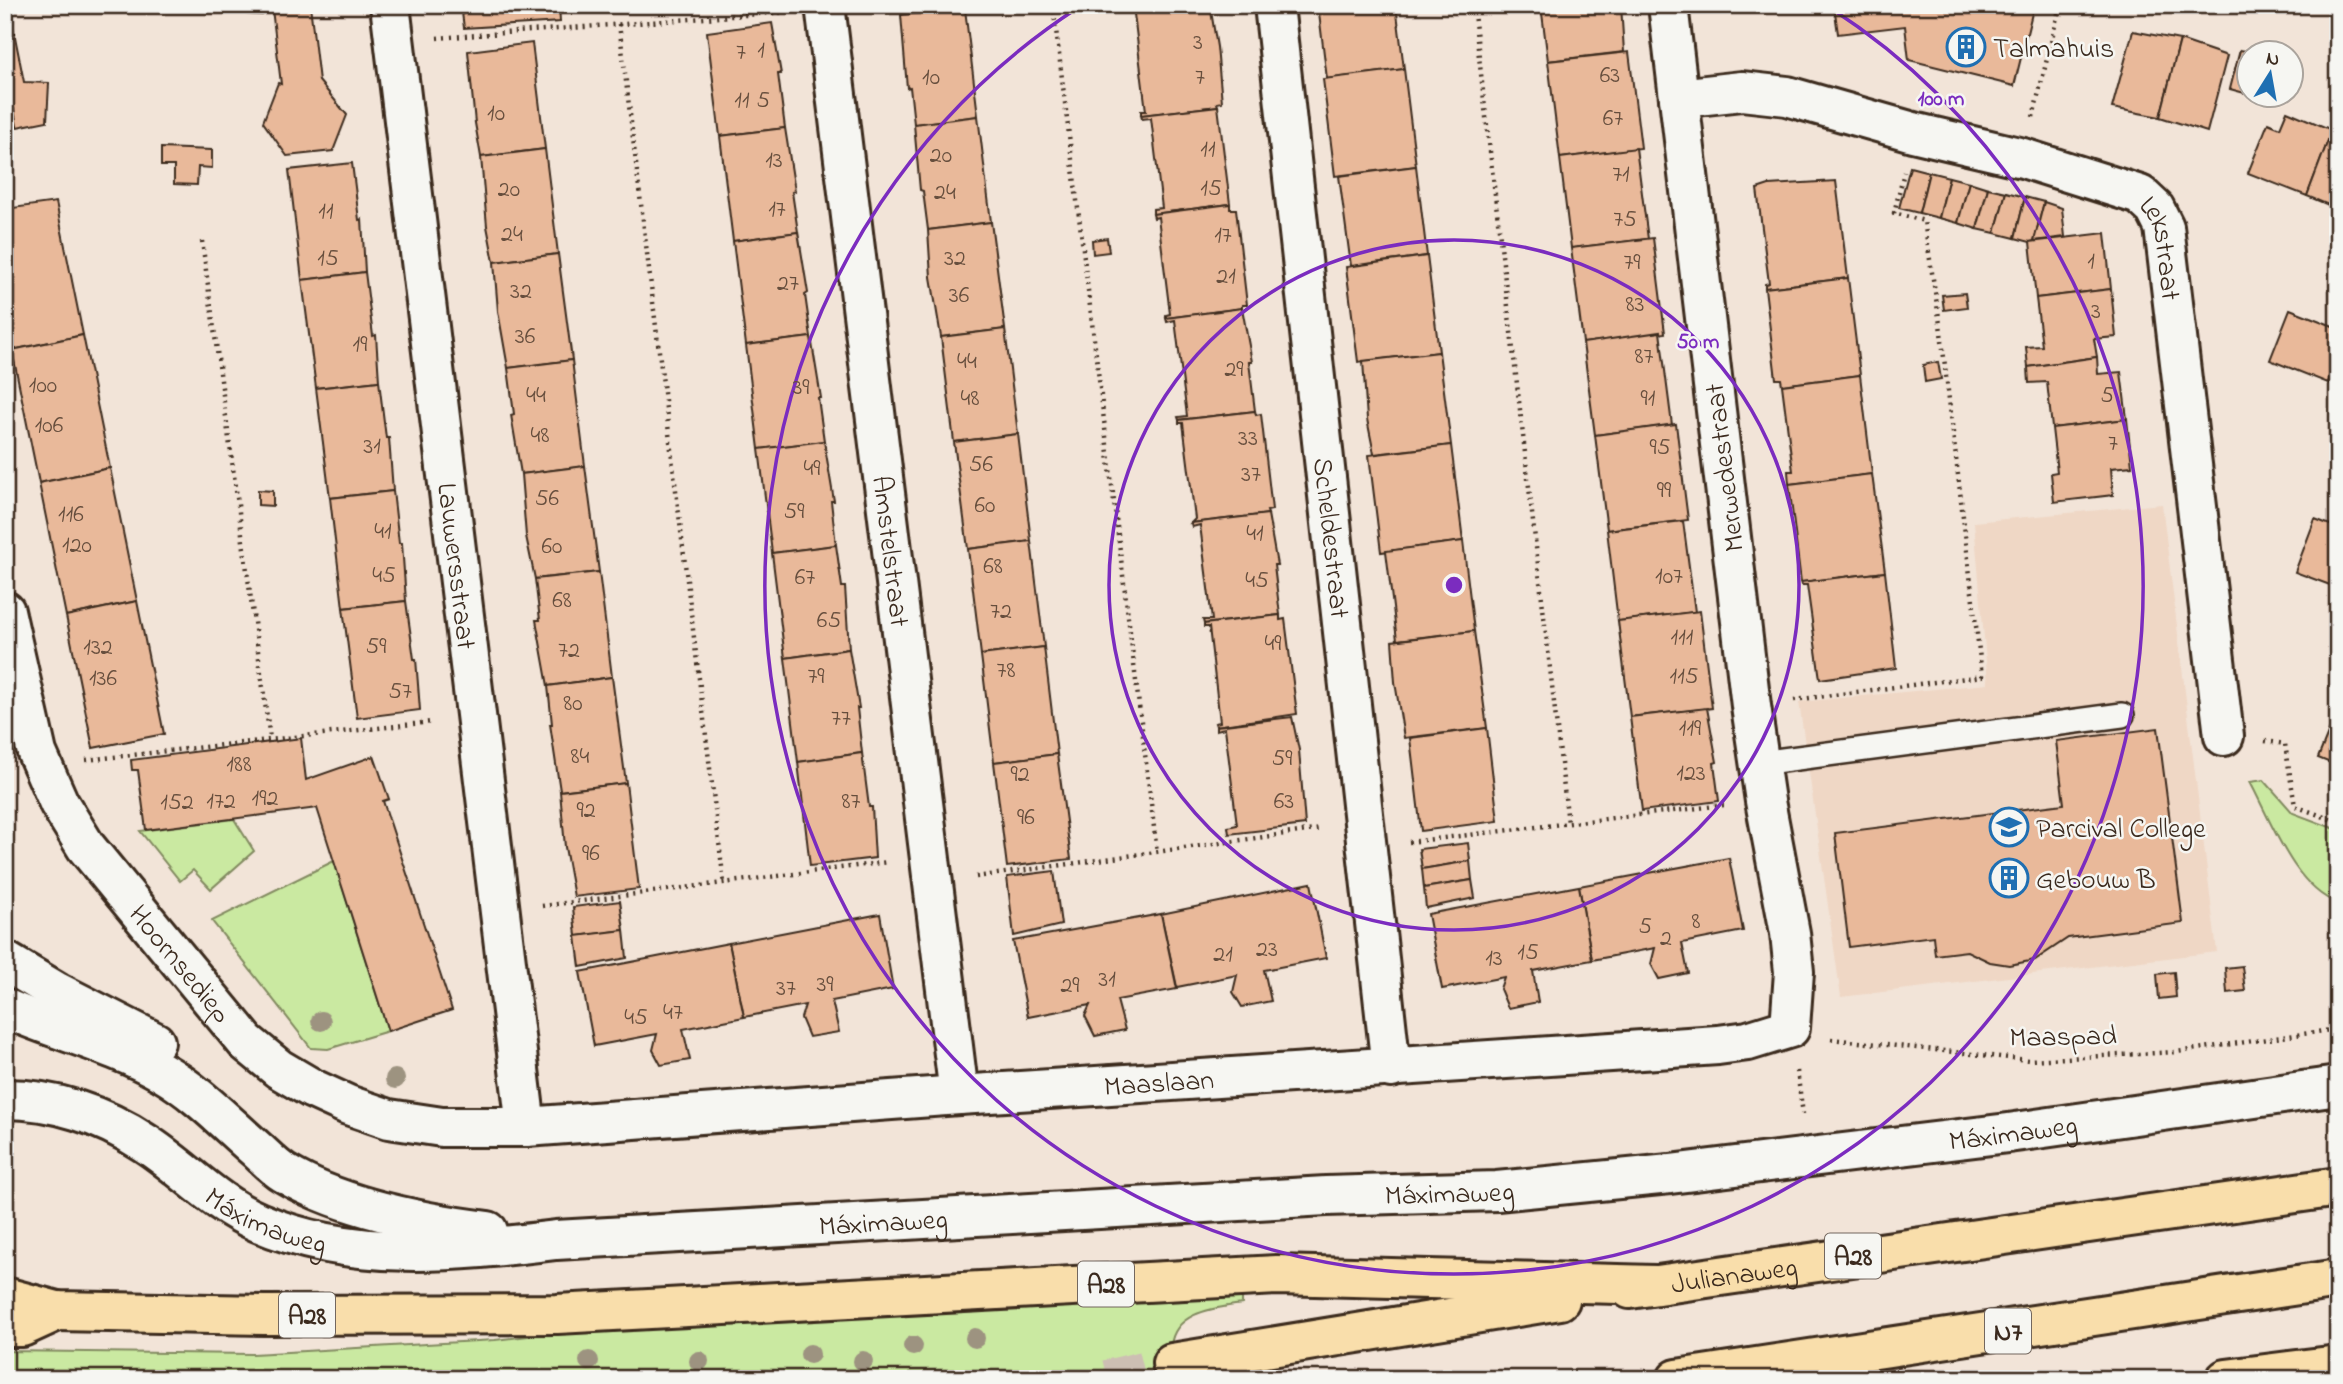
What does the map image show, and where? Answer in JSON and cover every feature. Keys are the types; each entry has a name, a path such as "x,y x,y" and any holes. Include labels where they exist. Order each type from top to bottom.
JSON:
{"highway":[{"name":"Julianaweg","path":"1172,1363 1655,1285 2338,1188"},
{"name":"A28","path":"5,1297 57,1311 265,1315 557,1314 1277,1275 1655,1285"},
{"name":"N7","path":"1677,1379 2338,1279"},
{"name":"A28","path":"5,1327 22,1327 57,1311"},
{"path":"2226,1379 2338,1365"}],"street":[{"name":"Scheldestraat","path":"1274,5 1391,1068"},
{"name":"Merwedestraat","path":"1668,5 1751,706 1765,800 1790,933 1794,972 1790,1028"},
{"name":"Amstelstraat","path":"825,7 959,1095"},
{"name":"Lauwersstraat","path":"392,23 526,1127"},
{"name":"Lekstraat","path":"1679,98 1742,92 1787,96 1913,132 2023,158 2140,195 2155,209 2164,227 2224,736"},
{"name":"Hoornsediep","path":"5,611 37,753 58,803 86,847 246,1042 279,1069 313,1089 389,1119 442,1127 526,1127"},
{"path":"5,961 57,992 167,1049 202,1073 221,1089 221,1118 192,1118 132,1081 96,1064 5,1038"},
{"name":"Máximaweg","path":"5,1008 52,1028 109,1044 195,1092 284,1173 332,1194 439,1225 556,1240"},
{"name":"Maaslaan","path":"526,1127 959,1095 1718,1045 1748,1041 1790,1028"},
{"name":"Máximaweg","path":"5,1099 40,1099 91,1115 145,1143 207,1194 256,1222 307,1240 361,1250 453,1252 556,1240 1312,1196 1497,1191 1670,1174 1995,1135 2338,1086"}],"lane":[{"path":"1760,763 2122,715"}],"path":[{"path":"1053,5 1157,852"},
{"path":"1473,5 1568,823"},
{"path":"2023,158 2060,5"},
{"path":"392,23 620,24 825,7"},
{"path":"620,24 724,883"},
{"path":"1751,706 1982,676 1940,324 1924,221 1894,213 1913,132"},
{"path":"202,241 270,739"},
{"path":"78,761 476,717"},
{"path":"2224,736 2285,744 2295,806 2338,822"},
{"path":"500,911 724,883 932,870 1365,835 1568,823 1765,800"},
{"path":"1790,1028 1804,1122"},
{"name":"Maaspad","path":"1790,1028 1860,1044 2028,1060 2176,1052 2338,1029"}],"shaded area":[{"name":"Parcival College","path":"2162,504 2217,952 1841,997 1799,702 1988,684 1974,522"}],"green space":[{"path":"2264,780 2293,813 2338,830 2338,903 2309,883 2285,851 2250,782"},
{"path":"234,819 254,851 211,889 193,870 180,881 140,831"},
{"path":"334,861 388,1031 328,1049 311,1048 212,921"},
{"path":"1242,1292 1242,1304 1198,1313 1180,1325 1171,1346 1177,1379 5,1379 5,1351 253,1354 495,1340 593,1328"}],"building":[{"path":"212,5 310,5 319,81 347,115 333,151 287,156 263,122 278,83 281,84 272,9 262,7 262,15 211,12"},
{"path":"461,5 559,5 560,22 464,28"},
{"path":"1128,5 1210,5 1222,102 1217,103 1218,106 1141,115 1141,111 1146,111 1133,6"},
{"path":"1318,5 1396,5 1404,69 1327,79"},
{"path":"1541,5 1621,5 1624,52 1548,61"},
{"name":"Talmahuis","path":"1834,5 2034,5 2014,86 1909,60 1905,26 1838,34"},
{"path":"965,9 978,116 914,124 910,87 907,88 901,15"},
{"path":"11,17 24,82 49,83 47,121 17,127 14,109 5,110 5,18"},
{"path":"772,23 781,74 778,74 785,128 720,136 707,32"},
{"path":"2133,31 2180,40 2160,117 2112,108"},
{"path":"2180,40 2227,56 2207,132 2160,117"},
{"path":"532,43 545,149 481,157 468,51"},
{"path":"1629,52 1641,148 1560,158 1548,61"},
{"path":"1404,69 1416,166 1335,176 1323,79"},
{"path":"2234,73 2234,90 2230,89"},
{"path":"1218,106 1230,204 1153,214 1153,209 1162,208 1151,118 1142,119 1141,115"},
{"path":"2287,111 2332,130 2307,196 2248,173 2268,123 2280,128"},
{"path":"978,116 991,222 928,230 923,191 920,190 914,124"},
{"path":"785,128 795,191 792,192 798,232 733,241 720,136"},
{"path":"2332,130 2338,132 2338,209 2307,196"},
{"path":"161,148 212,150 212,168 198,167 197,185 174,184 174,166 161,166"},
{"path":"1636,148 1648,239 1571,248 1560,158"},
{"path":"545,149 558,254 494,262 487,226 481,157"},
{"path":"352,163 359,220 362,219 365,272 302,280 289,170"},
{"path":"1416,166 1427,256 1351,266 1339,176"},
{"path":"1910,167 1929,172 1919,213 1899,208"},
{"path":"1929,172 1949,177 1939,218 1919,213"},
{"path":"1949,177 1969,182 1958,223 1939,218"},
{"path":"1836,181 1848,278 1765,288 1765,284 1769,283 1757,189 1769,185"},
{"path":"1969,182 1988,188 1977,229 1958,223"},
{"path":"1988,188 2006,192 1995,233 1977,229"},
{"path":"2006,192 2025,197 2015,238 1995,233"},
{"path":"2025,197 2044,202 2034,241 2030,242 2015,238"},
{"path":"56,202 83,335 12,350 5,318 5,209"},
{"path":"2044,202 2062,208 2065,237 2034,241"},
{"path":"1230,204 1230,209 1236,209 1247,305 1242,305 1242,308 1166,318 1166,315 1170,314 1158,217 1154,218 1153,214"},
{"path":"991,222 1005,329 941,337 931,277 928,230"},
{"path":"798,232 808,293 805,295 811,337 746,345 733,241"},
{"path":"2105,233 2111,289 2036,298 2030,242"},
{"path":"1107,238 1109,252 1093,254 1092,240"},
{"path":"1653,238 1665,333 1583,343 1571,248"},
{"path":"558,254 572,360 508,368 498,311 494,262"},
{"path":"1427,256 1439,352 1358,362 1346,267"},
{"path":"365,272 373,336 376,335 379,381 316,388 302,280"},
{"path":"1848,278 1860,375 1782,385 1781,379 1776,379 1765,288"},
{"path":"2111,289 2116,337 2094,339 2097,357 2028,367 2026,347 2042,346 2036,298"},
{"path":"1965,293 1967,307 1944,310 1942,295"},
{"path":"1242,308 1252,362 1249,362 1255,411 1179,420 1178,417 1187,416 1175,320 1167,322 1166,318"},
{"path":"2290,309 2338,328 2338,355 2328,383 2270,360"},
{"path":"1005,329 1018,434 954,442 941,337"},
{"path":"1660,332 1672,425 1595,435 1583,343"},
{"path":"83,335 110,468 39,483 12,350"},
{"path":"811,337 821,398 818,398 824,441 759,449 746,345"},
{"path":"1439,352 1451,445 1374,454 1367,419 1363,361"},
{"path":"2338,355 2338,387 2328,383"},
{"path":"2097,357 2098,374 2121,372 2127,419 2052,428 2047,382 2029,383 2028,367"},
{"path":"572,360 585,466 521,474 511,415 514,414 508,368"},
{"path":"1938,362 1941,379 1925,382 1923,365"},
{"path":"1860,375 1872,474 1789,484 1788,471 1793,471 1782,385"},
{"path":"379,381 386,438 389,438 393,491 330,498 316,388"},
{"path":"1255,411 1256,415 1261,414 1272,510 1267,511 1268,514 1191,523 1195,519 1183,423 1179,423 1179,420"},
{"path":"2127,419 2132,466 2111,468 2113,495 2054,502 2051,473 2057,472 2052,428"},
{"path":"1676,424 1688,520 1607,530 1595,435"},
{"path":"1018,434 1031,541 968,549 954,442"},
{"path":"824,441 834,501 831,501 836,545 772,553 759,449"},
{"path":"1451,445 1463,541 1381,552 1369,455"},
{"path":"585,466 599,572 535,579 526,536 521,474"},
{"path":"110,468 137,601 66,616 39,483"},
{"path":"1872,474 1885,572 1801,582 1789,484"},
{"path":"258,490 273,491 273,506 258,505"},
{"path":"393,491 399,543 402,543 406,601 343,608 330,498"},
{"path":"1268,514 1277,565 1274,565 1280,615 1204,624 1203,620 1212,620 1200,525 1192,527 1191,523"},
{"path":"2315,519 2338,528 2338,588 2295,572"},
{"path":"1683,521 1695,612 1618,621 1607,530"},
{"path":"1031,541 1044,647 981,655 968,549"},
{"path":"1463,541 1474,631 1397,640 1386,551"},
{"path":"836,545 842,587 845,587 849,649 785,658 772,553"},
{"path":"599,572 612,677 548,686 536,620 540,620 535,579"},
{"path":"1885,572 1896,668 1820,679 1807,585 1802,585 1801,582"},
{"path":"137,601 164,734 93,748 66,616"},
{"path":"406,601 416,659 420,710 357,718 343,608"},
{"path":"1700,611 1712,708 1630,717 1618,621"},
{"path":"1280,615 1280,620 1285,619 1297,714 1216,726 1215,723 1220,722 1209,627 1204,627 1204,624"},
{"path":"1474,631 1487,728 1404,738 1392,641"},
{"path":"1044,647 1057,754 994,762 981,655"},
{"path":"849,649 859,708 862,753 798,762 785,658"},
{"path":"612,677 626,783 560,791 550,724 548,686"},
{"path":"1707,708 1717,762 1714,763 1719,801 1642,811 1630,717"},
{"path":"2338,709 2338,766 2318,758"},
{"path":"1292,717 1299,750 1305,825 1229,834 1228,827 1237,825 1225,728 1216,730 1216,726"},
{"path":"1487,728 1498,821 1421,831 1410,738"},
{"name":"Gebouw B","path":"2158,728 2183,923 2068,938 2035,960 2009,965 1990,962 1967,951 1935,955 1933,936 1849,947 1835,833 2064,804 2056,741"},
{"path":"301,738 306,780 374,756 389,799 383,801 452,1010 388,1031 317,808 146,830 138,770 132,770 131,760"},
{"path":"862,753 869,807 872,807 875,858 810,866 798,762"},
{"path":"1057,754 1071,859 1007,867 994,762"},
{"path":"626,783 639,889 574,897 565,847 560,791"},
{"path":"1468,843 1470,861 1422,869 1419,849"},
{"path":"1729,858 1743,931 1682,943 1688,973 1659,979 1651,964 1655,948 1592,960 1579,886"},
{"path":"1470,861 1472,880 1424,888 1422,869"},
{"path":"1054,871 1061,925 1014,936 1007,877"},
{"path":"1472,880 1475,898 1426,908 1424,888"},
{"path":"1311,883 1326,958 1264,970 1271,1001 1242,1007 1233,992 1237,975 1177,987 1161,914"},
{"path":"1579,886 1592,960 1533,971 1538,1002 1508,1008 1500,989 1504,977 1442,989 1428,914"},
{"path":"620,901 624,930 576,936 573,907"},
{"path":"880,914 893,989 832,1001 839,1032 809,1037 801,1018 805,1005 744,1017 729,943"},
{"path":"1161,914 1177,989 1117,1000 1125,1030 1095,1036 1085,1016 1090,1005 1028,1017 1013,941"},
{"path":"624,930 627,958 580,967 576,936"},
{"path":"729,943 744,1017 683,1029 690,1060 661,1065 653,1050 657,1034 594,1046 580,972"},
{"path":"2242,966 2245,991 2227,993 2225,968"},
{"path":"2174,972 2176,997 2159,999 2157,974"}],"tunnel":[{"path":"1107,1379 1172,1363"}],"place":[{"name":"Talmahuis","path":"1966,47"},
{"name":"Parcival College","path":"2009,827"},
{"name":"Gebouw B","path":"2009,878"}]}
